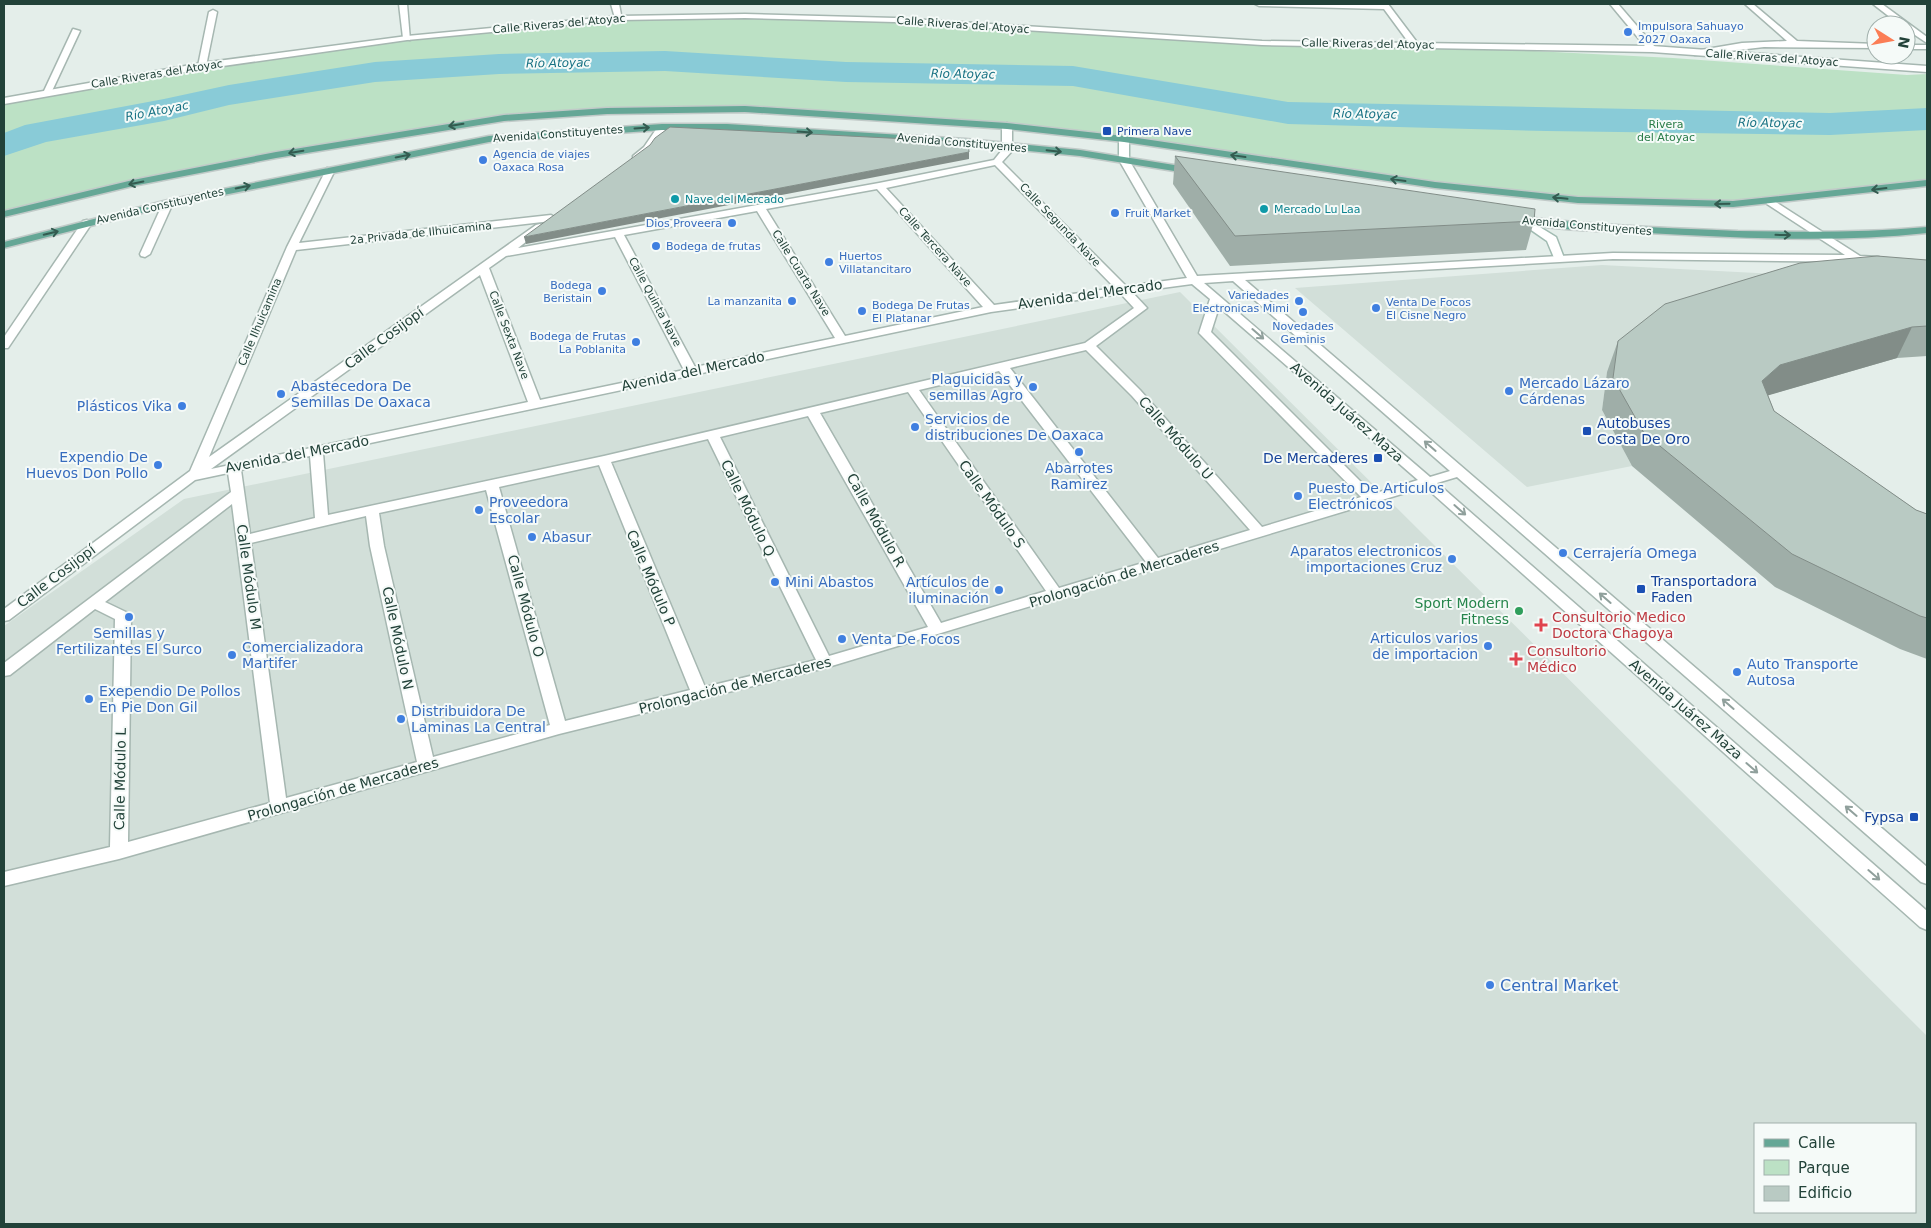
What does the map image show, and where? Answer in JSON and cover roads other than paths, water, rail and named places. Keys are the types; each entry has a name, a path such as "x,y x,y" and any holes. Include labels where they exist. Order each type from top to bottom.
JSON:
{"main road":[{"name":"Avenida Constituyentes","path":"4,214 133,184 276,155 504,118 607,111 745,109 1007,126 1124,139 1435,185 1568,199 1696,205 1771,202 1927,183"},
{"name":"Avenida Constituyentes","path":"4,245 168,202 489,139 662,127 727,127 1007,146 1124,160 1202,172"},
{"name":"Avenida Constituyentes","path":"1507,218 1619,230 1824,236 1927,230"}],"street":[{"path":"404,4 407,38"},
{"path":"615,4 619,18"},
{"path":"1259,4 1385,5 1415,45"},
{"path":"1614,4 1652,49"},
{"path":"1749,4 1795,44"},
{"path":"1877,4 1927,41"},
{"path":"202,66 213,12"},
{"name":"Calle Riveras del Atoyac","path":"4,101 48,91 202,66 407,38 619,18 745,16 835,18 1262,43 1652,49 1927,69"},
{"path":"48,91 76,31"},
{"path":"1698,53 1727,47 1795,44 1866,46"},
{"path":"503,254 759,206 879,186 997,162 1007,151 1007,126"},
{"path":"623,167 647,149 662,127"},
{"path":"1124,139 1124,160 1194,280"},
{"name":"Calle Segunda Nave","path":"997,162 1142,308 1089,346"},
{"name":"Calle Ilhuicamina","path":"194,476 292,247 330,170"},
{"name":"Calle Tercera Nave","path":"879,186 991,308"},
{"path":"145,254 168,202"},
{"path":"1771,202 1856,258"},
{"name":"Calle Cuarta Nave","path":"759,206 842,340"},
{"name":"2a Privada de Ilhuicamina","path":"292,247 555,216"},
{"name":"Calle Cosijopí","path":"4,616 127,522 194,476 555,216"},
{"path":"1525,221 1552,239 1559,258"},
{"path":"4,345 87,223"},
{"name":"Calle Quinta Nave","path":"618,233 691,371"},
{"name":"Avenida del Mercado","path":"194,476 234,466 991,308 1122,289 1235,277 1559,258 1613,256 1882,259"},
{"name":"Calle Sexta Nave","path":"483,267 534,404"},
{"name":"Avenida Juárez Maza","path":"1235,277 1927,877"},
{"name":"Avenida Juárez Maza","path":"1194,280 1216,297 1428,482 1927,922"},
{"path":"1216,297 1205,333 1369,498"},
{"path":"244,540 322,521 604,460 1004,368 1089,346"},
{"name":"Calle Módulo U","path":"1089,346 1136,393 1260,534"},
{"path":"1004,368 1156,565"},
{"name":"Calle Módulo S","path":"912,389 1056,594"},
{"name":"Calle Módulo R","path":"812,411 938,630"},
{"name":"Calle Módulo Q","path":"712,434 825,663"},
{"path":"316,450 322,521"},
{"name":"Calle Módulo P","path":"604,460 700,695"},
{"name":"Calle Módulo M","path":"234,466 279,807"},
{"name":"Prolongación de Mercaderes","path":"4,879 119,852 559,728 825,663 1260,534 1369,498 1460,472"},
{"name":"Calle Módulo O","path":"491,484 559,728"},
{"path":"4,671 238,493"},
{"name":"Calle Módulo N","path":"372,510 377,546 426,765"},
{"name":"Calle Módulo L","path":"94,602 123,617 119,852"}],"waterway":[{"name":"Río Atoyac","path":"4,145 38,133 164,110 229,95 375,72 499,64 665,61 846,72 1073,76 1288,113 1547,120 1830,124 1927,119"}],"place":[{"name":"Impulsora Sahuayo 2027 Oaxaca","path":"1628,32"},
{"name":"Primera Nave","path":"1107,131"},
{"name":"Agencia de viajes Oaxaca Rosa","path":"483,160"},
{"name":"Nave del Mercado","path":"675,199"},
{"name":"Mercado Lu Laa","path":"1264,209"},
{"name":"Fruit Market","path":"1115,213"},
{"name":"Dios Proveera","path":"732,223"},
{"name":"Bodega de frutas","path":"656,246"},
{"name":"Huertos Villatancitaro","path":"829,262"},
{"name":"Bodega Beristain","path":"602,291"},
{"name":"La manzanita","path":"792,301"},
{"name":"Variedades Electronicas Mimi","path":"1299,301"},
{"name":"Venta De Focos El Cisne Negro","path":"1376,308"},
{"name":"Bodega De Frutas El Platanar","path":"862,311"},
{"name":"Novedades Geminis","path":"1303,312"},
{"name":"Bodega de Frutas La Poblanita","path":"636,342"},
{"name":"Plaguicidas y semillas Agro","path":"1033,387"},
{"name":"Mercado Lázaro Cárdenas","path":"1509,391"},
{"name":"Abastecedora De Semillas De Oaxaca","path":"281,394"},
{"name":"Plásticos Vika","path":"182,406"},
{"name":"Servicios de distribuciones De Oaxaca","path":"915,427"},
{"name":"Autobuses Costa De Oro","path":"1587,431"},
{"name":"Abarrotes Ramirez","path":"1079,452"},
{"name":"De Mercaderes","path":"1378,458"},
{"name":"Expendio De Huevos Don Pollo","path":"158,465"},
{"name":"Puesto De Articulos Electrónicos","path":"1298,496"},
{"name":"Proveedora Escolar","path":"479,510"},
{"name":"Abasur","path":"532,537"},
{"name":"Cerrajería Omega","path":"1563,553"},
{"name":"Aparatos electronicos importaciones Cruz","path":"1452,559"},
{"name":"Mini Abastos","path":"775,582"},
{"name":"Transportadora Faden","path":"1641,589"},
{"name":"Artículos de iluminación","path":"999,590"},
{"name":"Sport Modern Fitness","path":"1519,611"},
{"name":"Semillas y Fertilizantes El Surco","path":"129,617"},
{"name":"Consultorio Medico Doctora Chagoya","path":"1541,625"},
{"name":"Venta De Focos","path":"842,639"},
{"name":"Articulos varios de importacion","path":"1488,646"},
{"name":"Comercializadora Martifer","path":"232,655"},
{"name":"Consultorio Médico","path":"1516,659"},
{"name":"Auto Transporte Autosa","path":"1737,672"},
{"name":"Exependio De Pollos En Pie Don Gil","path":"89,699"},
{"name":"Distribuidora De Laminas La Central","path":"401,719"},
{"name":"Fypsa","path":"1914,817"},
{"name":"Central Market","path":"1490,985"}],"park label":[{"name":"Rivera del Atoyac","path":"1666,130"}]}
